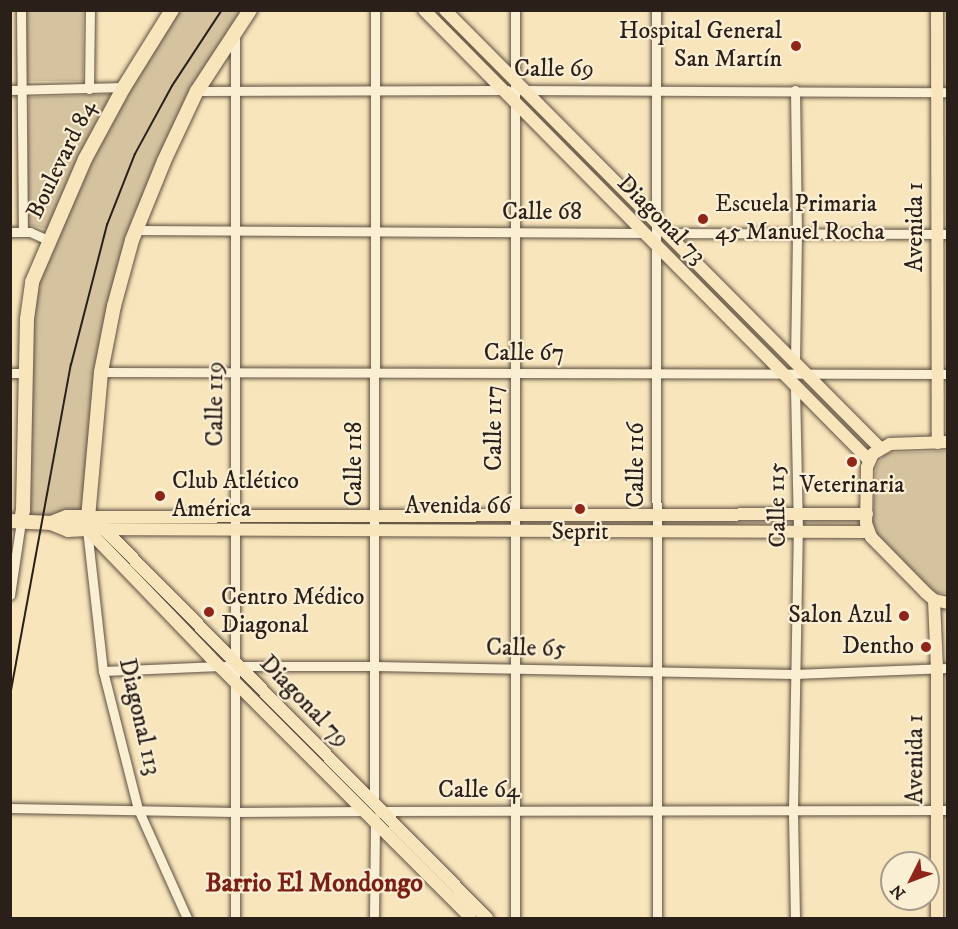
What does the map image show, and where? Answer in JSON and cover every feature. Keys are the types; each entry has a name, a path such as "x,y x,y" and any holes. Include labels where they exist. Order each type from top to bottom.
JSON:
{"highway":[{"name":"Boulevard 84","path":"16,521 23,510 26,373 29,299 32,282 48,240 85,159 124,87 172,10"},
{"path":"88,523 101,372 114,306 135,230 197,91 246,13"},
{"name":"Avenida 66","path":"16,521 51,523 67,517 88,523"}],"main road":[{"name":"Diagonal 73","path":"424,10 514,91 796,374 880,448"},
{"name":"Diagonal 73","path":"445,10 514,91"},
{"name":"Avenida 1","path":"937,10 942,92 943,442"},
{"name":"Diagonal 73","path":"796,374 868,459"},
{"path":"943,442 890,444 880,448 868,459 867,532 934,600 948,603"},
{"name":"Avenida 66","path":"88,523 235,516 867,514"},
{"name":"Diagonal 79","path":"88,523 104,530 237,665 471,918"},
{"name":"Diagonal 79","path":"88,523 235,682 487,918"},
{"name":"Avenida 66","path":"104,530 514,529 867,532"},
{"name":"Avenida 1","path":"934,600 942,668 942,810 937,918"}],"street":[{"path":"21,10 23,232"},
{"path":"89,89 90,10"},
{"name":"Calle 118","path":"374,918 375,10"},
{"name":"Calle 117","path":"515,10 515,918"},
{"name":"Calle 116","path":"656,10 657,918"},
{"name":"Calle 119","path":"235,33 237,665 235,682 235,918"},
{"path":"10,90 124,87"},
{"name":"Calle 69","path":"197,91 795,90 942,92"},
{"name":"Calle 115","path":"795,90 798,234 796,374 798,531 793,808 795,918"},
{"name":"Calle 68","path":"135,230 942,235"},
{"path":"10,232 36,234 48,240"},
{"name":"Calle 67","path":"101,372 942,374"},
{"path":"10,373 26,373"},
{"path":"10,595 16,521"},
{"name":"Diagonal 113","path":"88,523 103,671 138,809 187,918"},
{"name":"Calle 65","path":"103,671 237,665 794,674 942,668"},
{"name":"Calle 64","path":"10,808 235,812 793,808 942,810"}],"shaded area":[{"path":"26,11 83,11 83,81 26,81"},
{"path":"179,11 239,11 240,17 130,230 82,510 49,518 29,516 33,318 38,282 92,161 135,80"},
{"path":"115,94 49,230 26,224 29,97"},
{"path":"947,451 947,593 931,593 872,531 876,467 885,453"}],"tram line":[{"path":"10,696 71,365 107,225 135,154 172,86 222,10"}],"place":[{"name":"Hospital General San Martín","path":"796,46"},
{"name":"Escuela Primaria 45 Manuel Rocha","path":"703,219"},
{"name":"Veterinaria","path":"852,462"},
{"name":"Club Atlético América","path":"160,496"},
{"name":"Seprit","path":"580,509"},
{"name":"Centro Médico Diagonal","path":"209,612"},
{"name":"Salon Azul","path":"904,616"},
{"name":"Dentho","path":"926,647"}],"district":[{"name":"Barrio El Mondongo","path":"314,884"}]}
